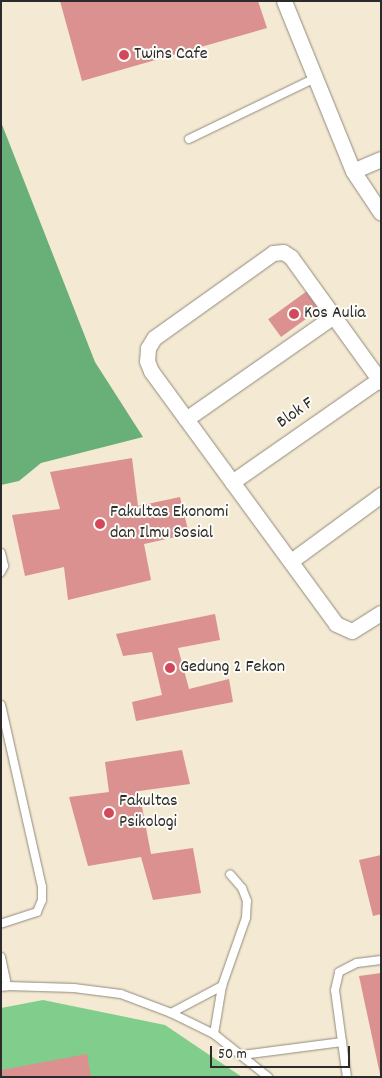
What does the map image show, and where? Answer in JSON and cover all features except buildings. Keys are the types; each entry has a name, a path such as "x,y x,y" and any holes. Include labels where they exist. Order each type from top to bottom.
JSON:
{"street":[{"path":"284,1 353,171 381,213"},
{"path":"353,171 381,159"},
{"path":"380,380 332,317 291,257 283,252 273,253 154,338 148,348 147,361 151,371 336,624 352,631 381,613"},
{"path":"186,418 332,317"},
{"name":"Blok F","path":"232,482 380,380"},
{"path":"291,561 381,495"}],"lane":[{"path":"189,138 315,78"},
{"path":"1,552 4,566 1,572"},
{"path":"1,705 42,888 42,900 37,912 1,924"},
{"path":"214,1034 222,986 246,918 247,900 242,888 230,874"},
{"path":"1,957 4,987 74,988 121,994 171,1013 214,1034 268,1077"},
{"path":"347,1077 335,990 339,972 357,963 381,960"},
{"path":"171,1013 222,986"},
{"path":"242,1055 342,1042"}],"green space":[{"path":"1,122 95,362 143,437 41,463 19,481 1,485"},
{"path":"43,1000 165,1025 242,1077 1,1077 1,1008"}],"place":[{"name":"Twins Cafe","path":"124,55"},
{"name":"Kos Aulia","path":"294,314"},
{"name":"Fakultas Ekonomi dan Ilmu Sosial","path":"100,524"},
{"name":"Gedung 2 Fekon","path":"170,668"},
{"name":"Fakultas Psikologi","path":"109,813"}]}
